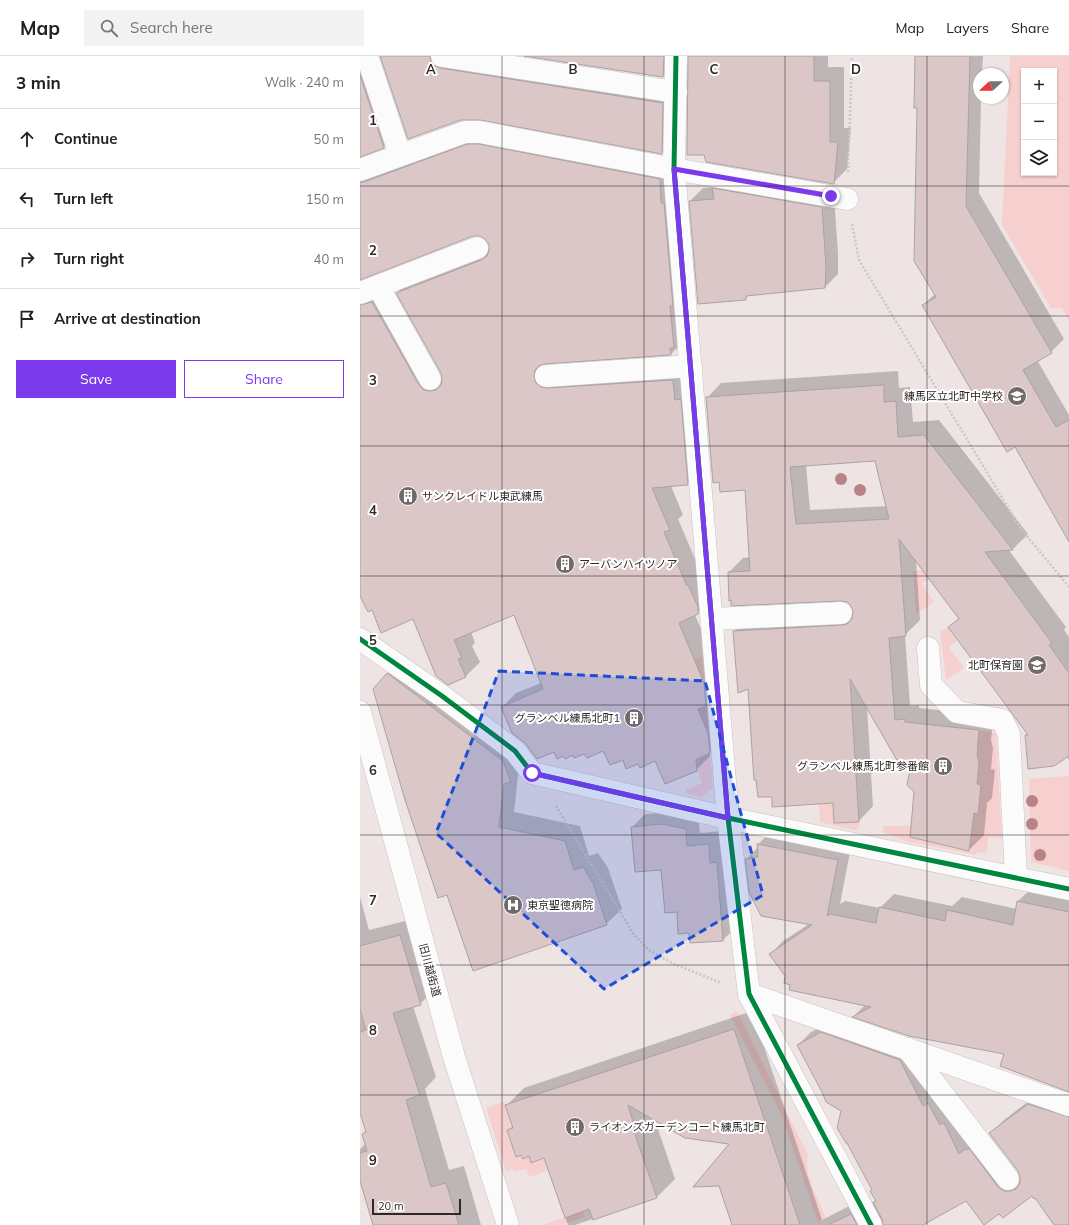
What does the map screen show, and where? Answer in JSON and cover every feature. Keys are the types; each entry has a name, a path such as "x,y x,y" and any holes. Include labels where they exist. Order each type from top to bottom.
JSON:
{"street":[{"path":"442,56 676,92"},
{"path":"676,56 674,169 728,818 749,994 871,1225"},
{"path":"370,62 400,156"},
{"path":"360,170 465,132 480,132 674,169 847,199"},
{"path":"430,379 369,290 477,248"},
{"path":"546,376 691,366"},
{"path":"712,619 841,613"},
{"path":"360,639 442,696 515,751 532,773 728,818 1069,889"},
{"path":"928,648 931,685 957,712 1002,720 1009,734 1016,878"},
{"name":"旧川越街道","path":"360,712 454,1057 508,1225"},
{"path":"749,994 1069,1105"},
{"path":"908,1049 1008,1179"}],"path":[{"path":"852,56 847,199 859,260 1021,530 1069,587"},
{"path":"536,773 634,935 649,950 674,964 749,994"}],"highlighted area":[{"path":"499,671 705,681 763,895 604,989 436,833"}],"shaded area":[{"path":"1010,56 1069,56 1069,321 1062,308 1051,308 1002,225 1008,104 1009,104"},
{"path":"937,569 940,572 922,584 934,602 916,614 913,571"},
{"path":"948,627 957,640 949,647 964,668 946,680 940,632"},
{"path":"702,656 713,788 701,797 686,793 686,790 702,783 697,767 700,761 707,755 702,742 701,725 704,724 698,709 690,662"},
{"path":"979,730 996,733 1002,838 988,837 987,853 977,852 976,855 909,842 883,832 883,826 911,826 911,833 917,838 969,851 974,813 978,814 977,755"},
{"path":"832,774 834,822 859,822 859,828 855,830 820,822 817,775"},
{"path":"1069,775 1069,871 1031,862 1029,779"},
{"path":"737,1011 808,1155 807,1162 810,1179 826,1218 818,1222 781,1114 730,1015"},
{"path":"504,1102 513,1128 507,1130 516,1157 521,1155 526,1158 529,1156 531,1163 549,1157 553,1169 529,1177 526,1169 514,1172 513,1169 506,1171 486,1108"},
{"path":"583,1211 585,1217 562,1225 543,1225"}],"building":[{"path":"380,56 430,56 434,65 440,68 663,103 662,154 480,120 461,120 408,139"},
{"path":"524,56 664,56 663,77"},
{"path":"688,56 814,56 814,81 830,81 830,142 838,142 834,184 706,162 704,155 687,155"},
{"path":"915,56 970,56 966,206 1052,353 1023,370 1056,427 1069,420 1069,542 1015,447 1007,452 922,305 936,297 914,261 917,108 914,108"},
{"path":"360,75 384,148 360,157"},
{"path":"467,144 479,144 660,179 661,203 664,203 673,306 670,306 674,348 670,348 671,355 545,364 539,366 535,370 534,376 536,383 541,387 547,388 673,380 675,400 681,399 688,485 652,488 670,530 664,532 687,586 688,585 698,607 698,614 679,623 704,683 706,706 698,709 708,733 710,753 696,760 697,771 665,784 655,761 640,768 638,764 626,769 623,760 610,765 603,751 587,758 584,754 574,758 573,755 565,759 563,756 557,759 554,752 537,759 525,743 512,733 501,707 543,689 514,615 454,640 462,658 458,659 466,677 448,685 436,676 413,619 381,633 372,610 368,612 360,596 360,305 372,302 419,385 424,390 436,390 441,385 441,373 396,293 481,260 487,256 489,244 485,239 479,236 473,236 360,280 360,182 364,182"},
{"path":"712,188 822,207 826,267 825,288 746,296 746,300 698,304 689,201 714,199"},
{"path":"884,385 884,402 896,401 898,437 924,435 1013,550 985,552 1052,643 1049,645 1069,673 1069,756 1054,766 1028,769 1025,735 1028,735 948,627 959,619 899,539 906,636 889,638 895,720 905,719 905,722 979,730 977,755 979,763 977,784 981,785 978,814 974,813 969,851 910,837 914,792 907,785 910,770 907,770 908,764 898,762 850,679 859,822 834,823 833,803 772,807 772,797 758,797 756,780 754,780 748,689 738,693 733,631 842,625 847,624 852,619 853,612 851,606 847,602 840,601 731,606 731,600 729,601 728,572 750,571 745,490 720,492 719,482 713,483 706,397","holes":["875,461 889,519 796,524 790,467"]},
{"path":"387,673 503,761 511,782 504,784 499,827 565,841 574,870 583,867 593,883 607,925 473,971 447,895 438,898 405,800 373,689"},
{"path":"662,824 686,829 687,846 709,844 710,863 717,862 723,941 690,943 689,933 678,934 677,912 665,913 661,870 635,872 631,827"},
{"path":"757,844 838,860 827,916 830,914 876,923 879,907 945,921 947,910 1013,925 1017,901 1069,912 1069,1092 1000,1066 1004,1054 909,1036 852,1017 871,1007 789,990 790,985 784,983 785,976 769,954 812,925 761,916 749,892 745,859 758,857"},
{"path":"400,935 421,1005 393,1013 420,1095 406,1100 431,1187 446,1183 459,1225 373,1225 360,1181 360,1153 367,1151 362,1134 366,1132 360,1113 360,1032 366,1030 360,1009 360,946"},
{"name":"ライオンズガーデンコート練馬北町","path":"734,1029 800,1225 732,1225 719,1186 693,1187 729,1144 685,1138 628,1105 635,1128 632,1126 657,1198 593,1220 589,1209 565,1218 544,1158 531,1163 529,1156 523,1159 521,1155 516,1157 507,1130 513,1128 505,1105"},
{"path":"821,1032 900,1060 923,1106 928,1103 940,1125 944,1123 959,1154 965,1149 966,1150 969,1148 998,1187 1004,1191 1016,1189 1020,1183 1020,1177 1018,1171 989,1133 1028,1104 1069,1117 1069,1225 1054,1225 1032,1196 1003,1218 999,1214 984,1225 966,1201 923,1225 883,1225 882,1219 873,1202 876,1201 870,1191 872,1190 847,1143 837,1128 841,1111 826,1102 797,1045"},
{"path":"851,1214 857,1225 828,1225"}],"cycle path":[{"path":"676,56 674,169 728,818 749,994 871,1225"},
{"path":"360,639 442,696 515,751 532,773 728,818 1069,889"}],"place":[{"name":"練馬区立北町中学校","path":"1017,396"},
{"name":"サンクレイドル東武練馬","path":"408,496"},
{"name":"アーバンハイツノア","path":"565,564"},
{"name":"北町保育園","path":"1037,665"},
{"name":"グランベル練馬北町1","path":"634,718"},
{"name":"グランベル練馬北町参番館","path":"943,766"},
{"name":"東京聖徳病院","path":"513,905"},
{"name":"ライオンズガーデンコート練馬北町","path":"575,1127"}],"route":[{"path":"532,773 728,818 674,169 831,196"}]}
